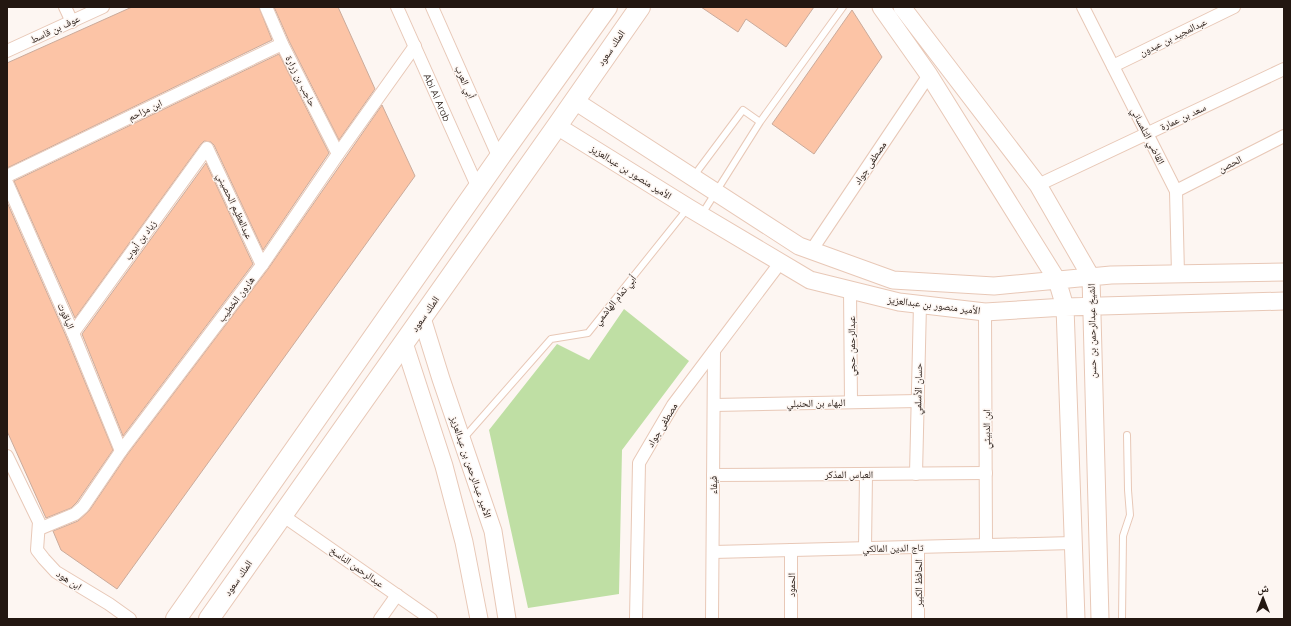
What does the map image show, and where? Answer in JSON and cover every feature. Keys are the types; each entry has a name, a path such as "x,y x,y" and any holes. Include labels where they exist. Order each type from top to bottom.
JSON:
{"main road":[{"path":"176,619 499,158 607,7"},
{"name":"الملك سعود","path":"209,619 640,7"}],"street":[{"path":"65,7 72,22"},
{"name":"عوف بن قاسط","path":"7,51 103,7"},
{"name":"حاجب بن زرارة","path":"266,7 282,44 338,154"},
{"name":"Abi Al Arab","path":"397,7 478,188"},
{"path":"881,7 929,75 1057,280 1065,307 1076,619"},
{"name":"الشيخ عبدالرحمن بن حسن","path":"902,7 1038,186 1091,277 1100,619"},
{"name":"القاضي التلمساني","path":"1083,7 1176,191 1178,274"},
{"name":"عبدالمجيد بن عبدون","path":"1113,66 1234,7"},
{"name":"أبي العرب","path":"433,8 499,158"},
{"name":"ابن مزاحم","path":"7,176 282,44"},
{"name":"هارون الخطيب","path":"38,529 75,514 83,507 121,451 262,265 338,154 415,46"},
{"name":"سعد بن عمارة","path":"1038,186 1284,69"},
{"name":"مصطفى جواد","path":"811,251 929,75"},
{"name":"الأمير منصور بن عبدالعزيز","path":"575,101 799,246 893,280 994,286 1111,276 1284,272"},
{"name":"الأمير منصور بن عبدالعزيز","path":"557,126 810,280 899,302 985,312 1065,307 1284,301"},
{"name":"الحصن","path":"1176,191 1284,136"},
{"name":"عبدالعظيم الحصيني","path":"207,148 262,265"},
{"name":"زياد بن أيوب","path":"73,333 207,148"},
{"name":"الياقوت","path":"7,183 73,333 121,451"},
{"name":"مصطفى جواد","path":"636,619 639,463 673,405 780,263"},
{"name":"عبدالرحمن حجي","path":"850,290 851,402"},
{"name":"حسان الأسلمي","path":"916,474 920,304"},
{"name":"ابن الدبيثي","path":"985,312 986,545"},
{"name":"الأمير عبدالرحمن بن عبدالعزيز","path":"422,318 441,379 493,531 507,619"},
{"path":"404,343 444,466 464,542 480,619"},
{"name":"فيفاء","path":"712,619 714,351"},
{"path":"419,388 420,382 428,375 433,374 441,379"},
{"name":"البهاء بن الحنبلي","path":"714,405 918,401"},
{"name":"ابن هود","path":"7,456 38,522 38,550 56,572 109,604 130,619"},
{"name":"العباس المذكر","path":"713,475 986,473"},
{"path":"865,548 866,474"},
{"name":"عبدالرحمن الناسخ","path":"282,515 431,619"},
{"name":"تاج الدين المالكي","path":"712,552 1073,542"},
{"name":"الحافظ الكبير","path":"918,547 918,619"},
{"name":"الحمود","path":"791,550 791,619"},
{"path":"380,619 397,595"}],"lane":[{"name":"أبي تمام الهاشمي","path":"462,440 551,339 588,333 695,211 716,192 760,122 843,7"},
{"path":"693,178 742,110 760,122"},
{"path":"1122,619 1124,536 1130,515 1127,435"}],"green space":[{"path":"624,309 689,361 622,450 619,594 528,608 489,430 557,344 589,360"}],"building":[{"path":"132,7 259,7 272,40 7,168 7,63"},
{"path":"274,7 338,7 375,89 339,140 289,41"},
{"path":"701,7 814,7 786,47 746,19 738,32"},
{"path":"852,10 882,57 814,154 772,124"},
{"path":"279,54 329,153 263,250 214,145 211,142 204,141 75,318 14,181"},
{"path":"382,105 415,176 117,589 61,550 53,531 78,521 89,511 127,455 268,269"},
{"path":"206,163 253,264 123,436 82,334"},
{"path":"7,202 66,336 113,450 77,502 71,508 46,518 7,431"}]}
